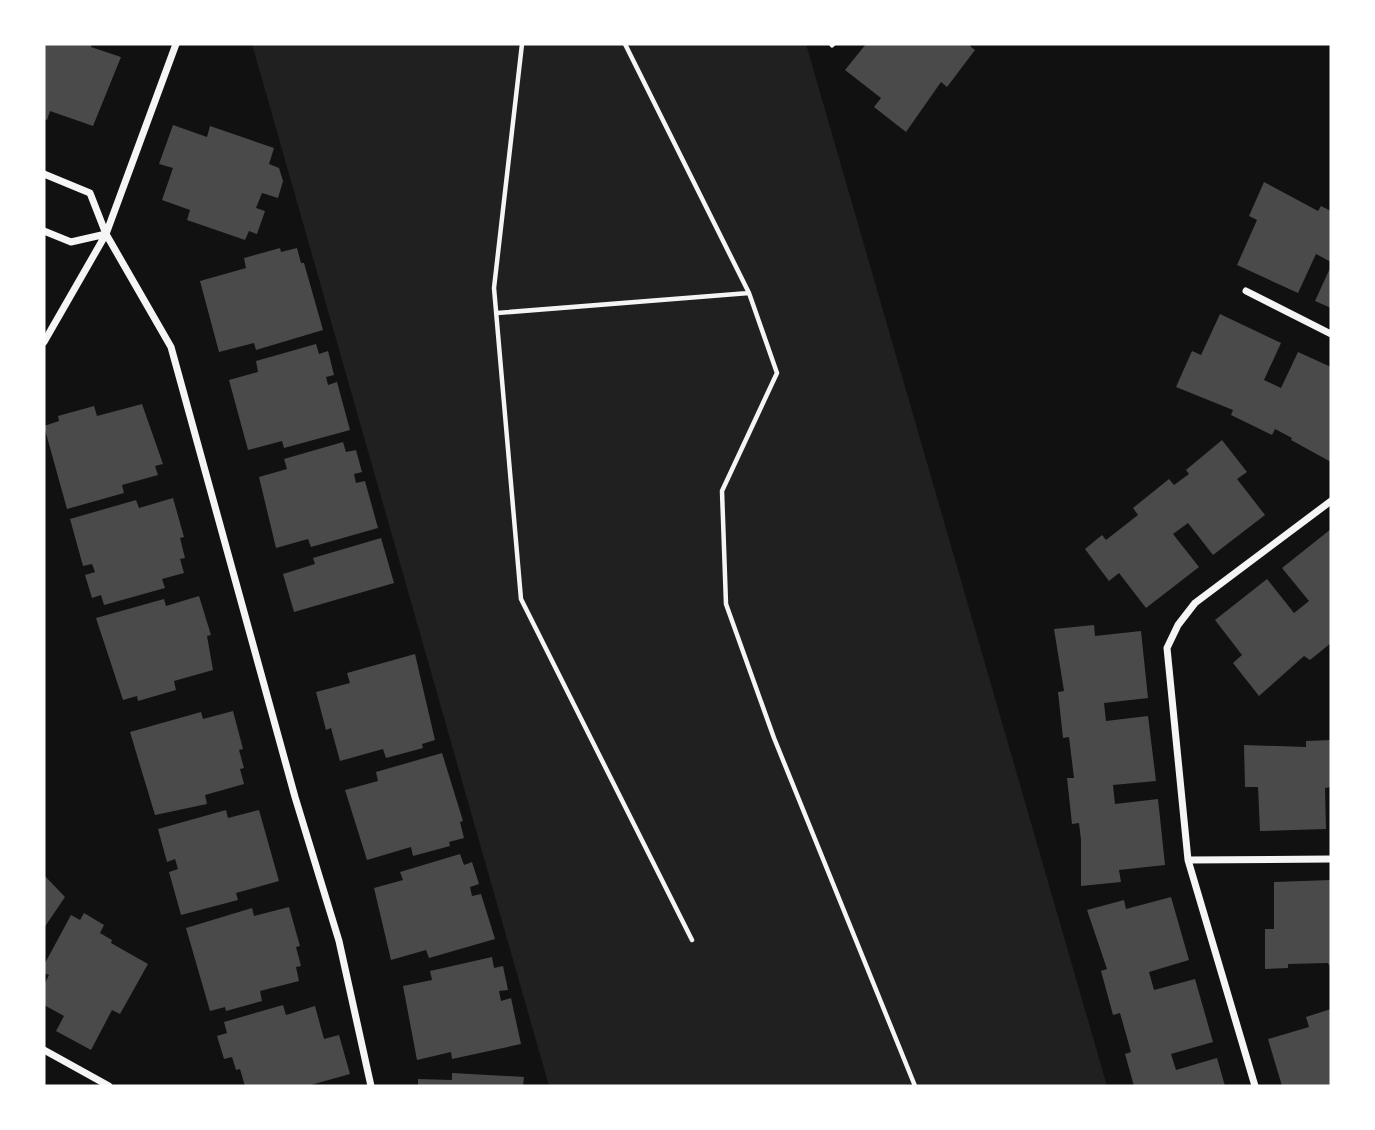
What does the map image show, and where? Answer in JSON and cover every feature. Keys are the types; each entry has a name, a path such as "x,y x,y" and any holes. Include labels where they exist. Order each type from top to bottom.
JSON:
{"street":[{"path":"44,342 106,234 176,44"},
{"path":"44,174 90,193 106,234 171,347 295,797 339,941 371,1086"},
{"path":"44,231 71,242 106,234"},
{"path":"1246,291 1331,334"},
{"path":"1255,1086 1188,860 1167,648 1178,625 1195,603 1331,501"},
{"path":"1188,860 1331,859"},
{"path":"44,1050 109,1086"}],"path":[{"path":"522,44 494,288 521,599 692,940"},
{"path":"625,44 749,293 777,373 722,491 726,604 774,738 915,1086"},
{"path":"496,313 749,293"}],"shaded area":[{"path":"252,44 806,44 1107,1086 549,1086"}],"building":[{"path":"44,44 92,44 91,47 121,57 93,126 50,111 47,120 44,119"},
{"path":"866,44 972,44 970,46 975,50 947,87 941,82 906,132 874,107 881,98 845,70"},
{"path":"173,125 207,137 210,126 274,148 269,164 279,168 283,181 278,198 262,193 256,208 265,211 257,234 249,231 245,240 187,220 190,210 162,200 173,168 159,164"},
{"path":"1264,182 1318,211 1321,206 1331,211 1331,262 1316,254 1298,293 1237,265 1257,220 1249,216"},
{"path":"280,248 281,252 297,248 301,263 304,263 323,330 256,350 254,343 219,352 200,281 246,268 244,258"},
{"path":"1331,266 1331,308 1315,301"},
{"path":"1220,314 1281,343 1264,380 1281,388 1298,352 1331,367 1331,462 1275,429 1272,435 1231,415 1233,410 1176,387 1192,351 1201,355"},
{"path":"316,344 319,354 328,351 334,375 326,377 328,385 337,382 350,430 284,448 282,441 248,450 229,380 258,372 256,361"},
{"path":"142,404 163,464 155,466 158,475 122,485 124,493 67,509 44,426 59,421 58,416 94,406 97,416"},
{"path":"1222,440 1247,472 1237,479 1265,515 1213,555 1188,523 1173,534 1199,567 1146,608 1119,573 1109,581 1085,549 1102,535 1106,540 1138,515 1133,508 1169,479 1174,485 1189,474 1186,470"},
{"path":"343,442 346,452 356,450 362,472 354,474 356,483 365,481 378,528 311,547 308,539 276,548 259,477 287,469 284,459"},
{"path":"173,498 184,537 180,538 185,558 180,559 184,573 162,579 165,588 104,605 101,595 92,598 85,575 95,572 92,564 83,566 70,519 136,500 139,508"},
{"path":"1331,529 1331,643 1310,660 1304,656 1259,696 1233,663 1242,655 1215,620 1267,579 1294,613 1309,601 1282,568"},
{"path":"381,538 394,583 294,612 283,574 315,564 313,558"},
{"path":"199,596 211,635 207,636 213,670 174,681 176,690 138,701 137,696 123,700 96,618 164,599 166,606"},
{"path":"1094,625 1095,636 1141,631 1148,698 1104,703 1106,721 1148,716 1156,781 1113,785 1115,804 1158,799 1165,865 1119,870 1121,882 1081,886 1081,840 1079,823 1072,824 1067,778 1074,778 1069,737 1063,738 1058,692 1064,691 1054,629"},
{"path":"415,654 435,740 422,744 423,748 386,758 383,749 340,761 331,728 326,730 316,692 350,683 347,673"},
{"path":"233,711 243,749 239,750 244,768 240,769 244,784 205,795 207,804 155,815 130,732 201,712 203,719"},
{"path":"1331,740 1331,787 1325,788 1326,829 1260,831 1258,787 1245,787 1244,745 1306,747 1306,741"},
{"path":"442,753 463,821 460,822 464,838 449,842 450,846 413,856 411,847 367,860 345,790 378,781 376,772"},
{"path":"226,810 228,818 259,810 279,881 236,893 238,900 181,915 169,872 178,869 175,859 167,862 158,829"},
{"path":"460,854 464,865 472,862 479,884 470,887 472,896 481,894 495,939 429,958 426,950 391,960 374,888 403,880 400,872"},
{"path":"44,875 65,897 44,928"},
{"path":"1331,880 1331,969 1328,963 1288,964 1288,968 1265,969 1265,929 1274,929 1274,882"},
{"path":"1171,897 1189,960 1149,972 1154,990 1195,979 1213,1042 1171,1054 1176,1070 1217,1058 1225,1086 1134,1086 1125,1054 1131,1052 1120,1013 1113,1015 1101,971 1107,969 1087,910 1124,900 1126,909"},
{"path":"289,907 300,946 296,947 301,966 296,967 299,981 260,991 262,1001 226,1011 225,1007 210,1011 186,928 252,908 254,916"},
{"path":"84,913 104,925 100,933 112,940 111,943 148,964 120,1014 112,1010 91,1050 56,1031 64,1016 44,1005 44,985 49,975 44,973 44,965 71,915 80,920"},
{"path":"492,957 494,968 503,966 508,990 499,991 501,1001 511,998 521,1044 452,1059 451,1052 417,1060 403,986 432,980 430,971"},
{"path":"283,1005 286,1015 315,1006 324,1039 339,1035 350,1074 307,1086 245,1086 240,1069 236,1070 232,1057 224,1059 217,1036 227,1033 224,1022"},
{"path":"1331,1009 1331,1086 1282,1086 1268,1039 1309,1027 1306,1017"},
{"path":"452,1073 524,1077 523,1086 418,1086 418,1079 452,1080"}]}
